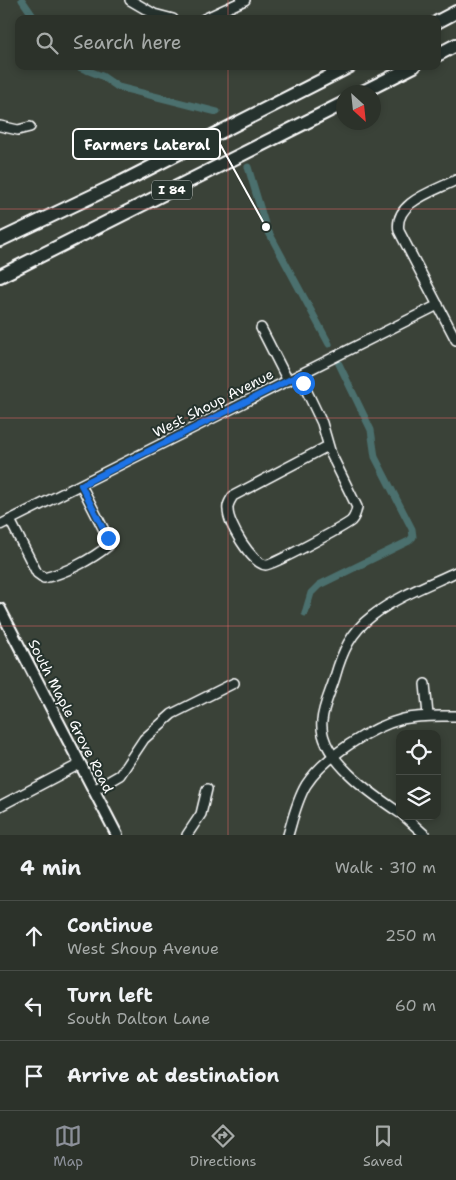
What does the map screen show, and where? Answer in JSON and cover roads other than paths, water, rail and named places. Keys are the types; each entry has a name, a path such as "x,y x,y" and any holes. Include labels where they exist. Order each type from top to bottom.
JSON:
{"highway":[{"path":"441,20 456,12"},
{"path":"441,52 456,45"},
{"name":"I 84","path":"0,240 122,182 342,70"},
{"path":"377,85 406,70"},
{"name":"I 84","path":"0,276 336,107"}],"main road":[{"name":"South Maple Grove Road","path":"0,609 117,835"}],"street":[{"path":"130,0 158,15"},
{"path":"213,15 245,0"},
{"path":"0,126 18,130 30,127"},
{"path":"456,180 410,204 399,217 399,231 456,340"},
{"name":"West Shoup Avenue","path":"0,525 438,305"},
{"path":"261,328 288,381"},
{"path":"299,375 322,423 328,446 355,499 357,507 355,515 346,524 278,562 265,565 258,563 249,554 230,519 229,503 239,491 328,446"},
{"path":"10,520 38,573 44,578 54,576 108,546 108,538 81,485"},
{"path":"396,810 362,787 335,756 326,745 322,733 322,720 340,659 348,642 362,624 382,609 456,572"},
{"path":"94,790 120,775 144,738 172,714 234,684"},
{"path":"425,684 428,715"},
{"path":"288,835 297,804 307,784 324,764 335,756 380,727 402,719 428,715 456,716"},
{"path":"0,806 80,764"},
{"path":"187,835 201,814 207,789"},
{"path":"408,820 425,835"}],"waterway":[{"path":"22,0 32,15"},
{"path":"86,70 102,76 118,87 217,112"},
{"path":"248,167 266,227 329,344"},
{"path":"305,613 311,593 319,585 409,541 413,537 412,529 375,457 371,430 339,364"}],"place":[{"name":"Farmers Lateral","path":"266,227"}]}
